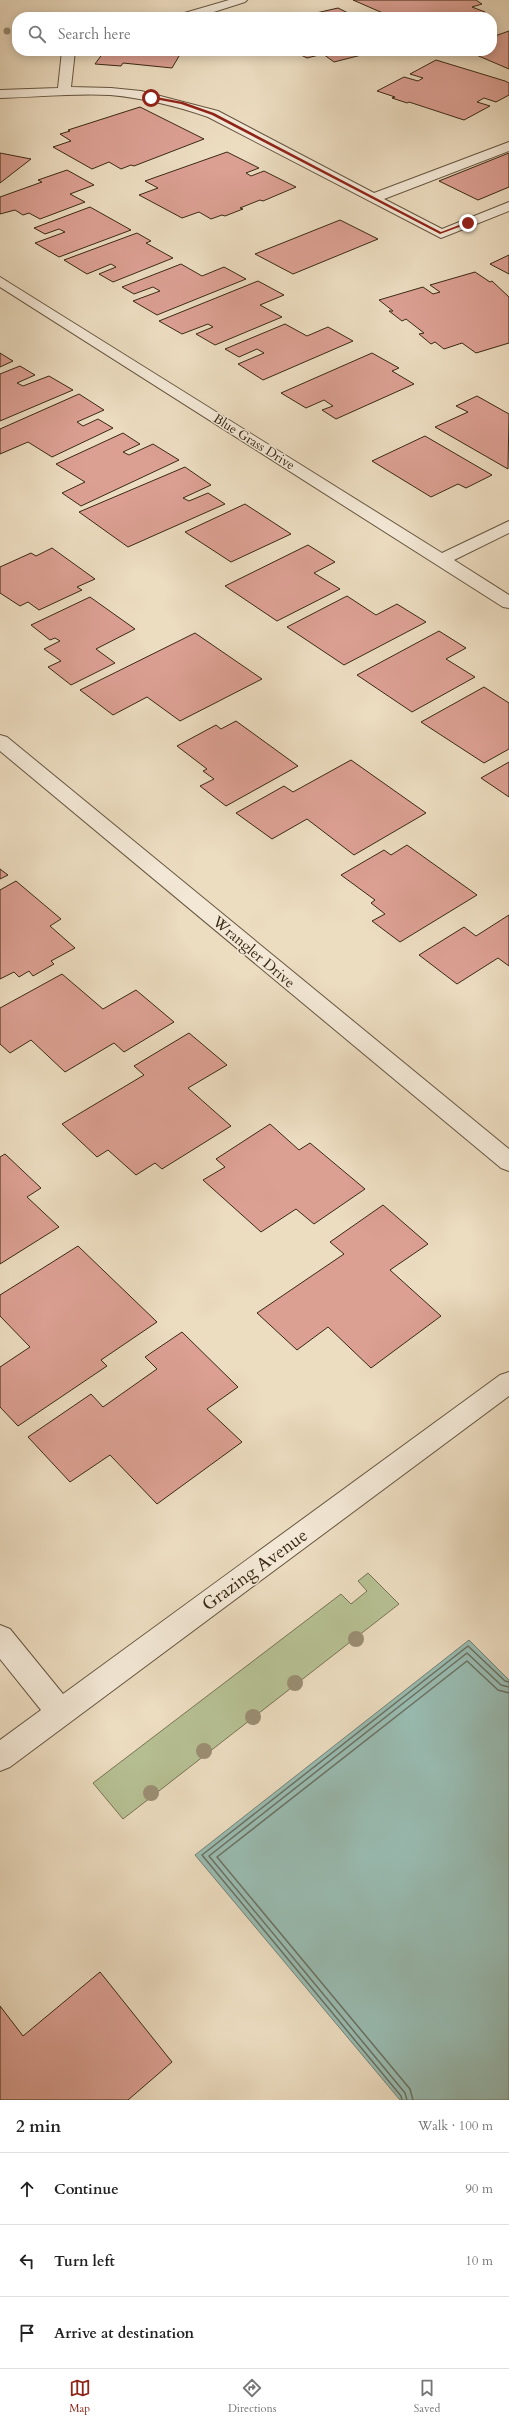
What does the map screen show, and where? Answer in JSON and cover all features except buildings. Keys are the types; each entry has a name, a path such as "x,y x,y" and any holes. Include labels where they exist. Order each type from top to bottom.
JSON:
{"street":[{"path":"202,12 242,0"},
{"path":"64,92 67,56"},
{"path":"0,94 96,91 135,95 182,103 213,114 441,234 509,206"},
{"path":"374,198 509,146"},
{"name":"Blue Grass Drive","path":"0,281 509,603"},
{"path":"441,560 509,526"},
{"name":"Wrangler Drive","path":"0,741 509,1162"},
{"name":"Grazing Avenue","path":"0,1757 509,1382"},
{"path":"0,1638 61,1712"}],"green space":[{"path":"368,1573 399,1604 123,1819 93,1783 341,1594 351,1604 367,1591 358,1581"}],"water":[{"path":"469,1640 509,1680 509,2100 400,2100 195,1855"}],"route":[{"path":"151,98 182,103 213,114 441,234 468,223"}]}
